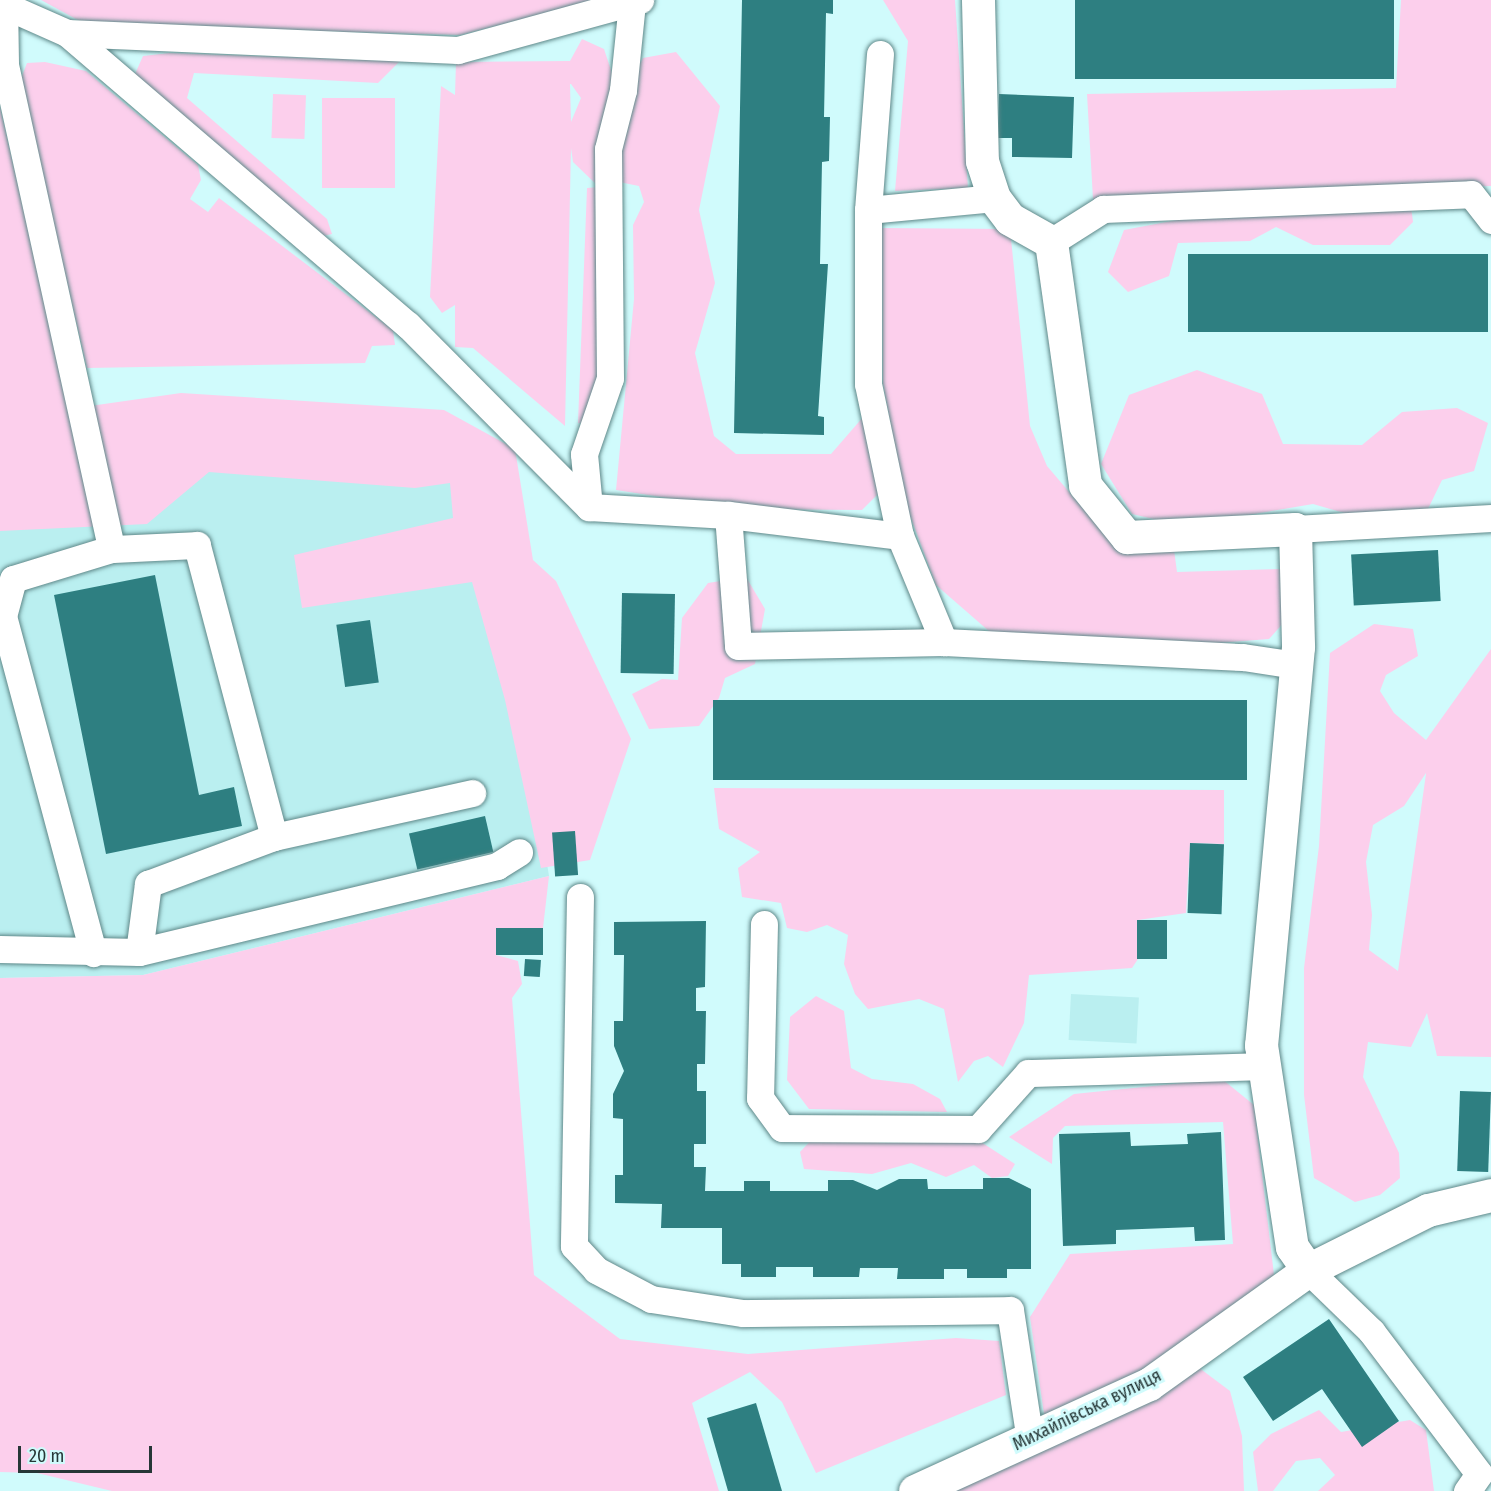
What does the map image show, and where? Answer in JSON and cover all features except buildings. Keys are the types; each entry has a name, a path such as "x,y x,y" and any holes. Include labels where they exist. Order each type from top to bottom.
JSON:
{"street":[{"path":"978,0 982,160 994,198 1010,219 1051,242 1085,485 1127,537 1295,529 1296,665 1261,1066 1292,1247 1308,1270"},
{"name":"Михайлівська вулиця","path":"915,1491 1149,1384 1308,1270 1428,1210 1491,1195"}],"lane":[{"path":"67,33 458,50 636,1 623,90 608,149 610,378 585,454 589,507"},
{"path":"111,549 5,64 4,6 67,33 408,325 589,507 728,515 900,536"},
{"path":"880,54 868,210 868,384 900,536 944,642"},
{"path":"1051,242 1103,209 1471,194 1491,219"},
{"path":"868,210 994,198"},
{"path":"728,515 738,646 944,642 1243,657 1296,665"},
{"path":"1295,529 1491,518"},
{"path":"93,953 3,616 13,579 111,549 197,545 274,837"},
{"path":"139,952 148,884 274,837 472,793"},
{"path":"0,949 93,953 139,952 496,866 519,852"},
{"path":"580,897 574,1246 596,1270 651,1299 732,1311 1010,1310 1030,1440"},
{"path":"764,924 760,1098 782,1128 978,1129 1028,1073 1261,1066"},
{"path":"1308,1270 1371,1331 1479,1474 1467,1491"}],"shaded area":[{"path":"41,0 598,0 460,35 87,25"},
{"path":"883,0 955,0 968,188 895,191 908,41"},
{"path":"1401,0 1491,0 1491,186 1341,191 1358,213 1411,206 1413,222 1390,245 1313,245 1276,227 1250,241 1178,243 1169,276 1128,292 1108,272 1124,230 1182,219 1192,196 1093,199 1087,94 1396,88"},
{"path":"582,39 604,49 612,73 635,73 643,58 676,52 720,106 699,210 715,283 695,353 714,436 736,454 831,454 864,416 881,491 862,510 739,509 616,490 634,299 633,225 644,202 639,186 614,181 602,381 589,425 578,423 587,188 599,187 573,162 571,148 565,426 473,348 455,347 455,305 442,313 430,297 441,86 455,95 456,62 570,61","holes":["570,84 581,98 571,122"]},
{"path":"169,53 400,61 378,83 194,73 187,98 327,219 332,234 319,237 135,74 143,56"},
{"path":"45,62 86,71 198,165 201,180 190,199 208,212 219,198 393,330 395,345 372,346 365,363 87,368 20,81 27,63"},
{"path":"273,94 306,95 304,139 271,138"},
{"path":"322,98 395,98 395,188 322,188"},
{"path":"0,107 69,409 181,393 444,410 515,449 533,560 556,581 631,739 590,860 541,868 505,700 472,582 302,608 294,555 453,518 450,483 415,488 209,472 147,524 0,531"},
{"path":"882,228 1010,229 1030,426 1047,466 1116,547 1173,542 1177,572 1281,569 1285,621 1269,639 1154,648 990,632 936,585 906,505 883,384"},
{"path":"1197,370 1262,394 1283,444 1362,445 1402,412 1457,408 1488,423 1474,471 1442,480 1427,511 1358,517 1313,504 1183,526 1132,514 1101,464 1129,395"},
{"path":"0,427 476,431 549,876 143,975 0,978"},
{"path":"746,577 765,609 755,664 725,678 719,698 699,726 649,729 632,694 662,679 678,680 682,618 708,583"},
{"path":"1374,624 1413,629 1418,656 1386,675 1380,691 1394,713 1426,740 1491,649 1491,1057 1437,1056 1427,1013 1411,1047 1368,1042 1363,1077 1399,1153 1400,1178 1380,1195 1355,1202 1314,1178 1304,1095 1304,968 1319,846 1330,653","holes":["1426,773 1398,971 1369,950 1372,915 1366,862 1373,825 1404,806"]},
{"path":"714,788 1224,790 1224,844 1190,843 1186,913 1138,920 1138,959 1132,968 1029,975 1024,1023 1003,1067 988,1056 974,1061 958,1082 944,1009 919,999 868,1009 855,994 844,964 848,935 827,925 807,932 787,928 781,903 742,897 738,868 760,852 719,829"},
{"path":"549,876 543,928 496,929 496,955 518,961 522,984 512,998 534,1275 620,1339 748,1354 956,1338 999,1341 1006,1395 816,1473 782,1402 750,1372 692,1403 719,1491 112,1491 37,1473 0,1472 0,978 143,975"},
{"path":"1071,994 1139,998 1136,1043 1069,1040"},
{"path":"816,996 844,1011 851,1068 872,1079 913,1084 940,1099 947,1112 809,1109 787,1080 790,1017"},
{"path":"1222,1079 1254,1105 1274,1275 1137,1382 1045,1421 1030,1317 1070,1254 1233,1244 1223,1122 1065,1126 1053,1138 1052,1164 1009,1137 1074,1094"},
{"path":"867,1134 880,1143 981,1142 1015,1164 1008,1176 992,1178 974,1165 946,1177 911,1163 872,1174 804,1169 800,1152 815,1136"},
{"path":"1198,1367 1230,1391 1242,1436 1244,1491 954,1491"},
{"path":"1319,1410 1341,1432 1410,1420 1426,1430 1434,1491 1318,1491 1335,1475 1320,1458 1296,1461 1273,1491 1258,1491 1253,1452 1271,1434"}]}
